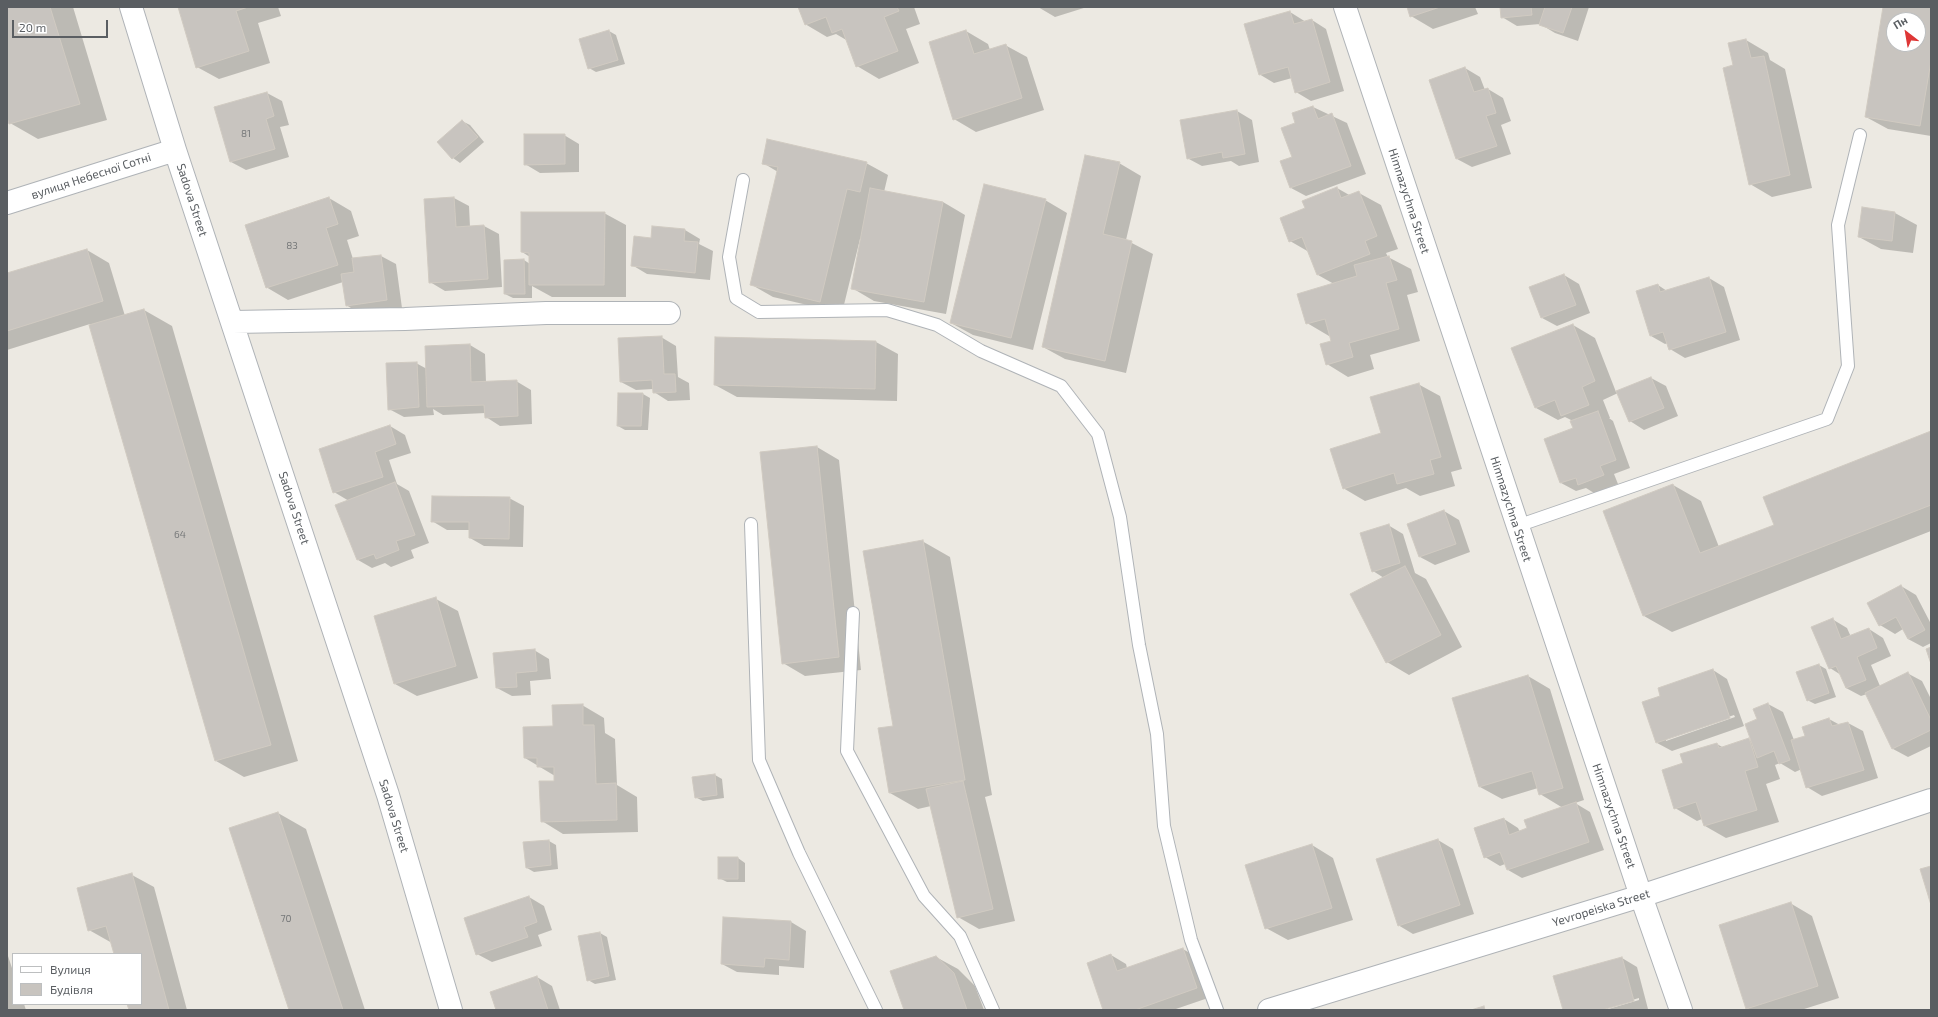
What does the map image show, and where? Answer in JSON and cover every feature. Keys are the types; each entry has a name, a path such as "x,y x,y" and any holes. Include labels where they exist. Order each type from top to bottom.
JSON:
{"street":[{"name":"Sadova Street","path":"131,7 175,150 388,795 451,1010"},
{"name":"Himnazychna Street","path":"1345,7 1640,896 1681,1010"},
{"name":"вулиця Небесної Сотні","path":"7,203 175,150"},
{"path":"233,322 546,313 669,313"},
{"name":"Yevropeiska Street","path":"1270,1010 1640,896 1931,800"}],"lane":[{"path":"1517,526 1827,419 1848,366 1838,225 1860,135"},
{"path":"743,180 729,257 736,298 759,312 887,310 937,325 981,351 1061,386 1098,434 1120,518 1139,645 1157,734 1164,826 1191,940 1216,1010"},
{"path":"750,524 759,760 799,853 876,1010"},
{"path":"853,613 847,751 924,896 960,936 993,1010"}],"building":[{"path":"7,7 50,7 80,104 9,124 7,117"},
{"path":"178,7 248,7 236,11 249,51 196,68"},
{"path":"798,7 897,7 899,11 884,17 898,51 856,67 842,29 832,33 826,17 805,25"},
{"path":"1407,7 1440,7 1410,17"},
{"path":"1500,7 1531,7 1532,15 1501,18"},
{"path":"1545,7 1572,7 1563,33 1539,25"},
{"path":"1883,7 1931,7 1931,61 1920,126 1865,117"},
{"path":"1290,11 1294,24 1312,19 1330,82 1295,93 1288,67 1259,75 1244,24"},
{"path":"609,30 618,60 588,69 579,39"},
{"path":"966,30 974,54 1006,44 1022,98 953,120 929,42"},
{"path":"1746,39 1751,58 1764,56 1790,175 1749,185 1723,68 1733,65 1728,43"},
{"path":"1465,67 1474,92 1488,88 1496,113 1486,116 1497,146 1456,159 1429,80"},
{"path":"267,92 274,116 266,119 275,149 230,162 214,107"},
{"path":"1313,106 1318,119 1332,113 1351,166 1290,188 1280,161 1292,157 1281,128 1295,123 1292,113"},
{"path":"1237,110 1245,154 1223,158 1222,152 1187,159 1180,120"},
{"path":"462,120 478,137 452,159 437,142"},
{"path":"524,134 565,134 565,164 524,165"},
{"path":"767,139 867,162 860,192 847,189 820,302 750,285 778,167 762,164"},
{"path":"1085,155 1120,162 1103,234 1132,241 1105,361 1042,347"},
{"path":"984,184 1046,199 1011,338 950,323"},
{"path":"1337,187 1341,198 1359,191 1377,236 1365,241 1370,254 1317,275 1302,237 1289,242 1280,218 1305,208 1302,201"},
{"path":"870,188 943,202 924,302 851,289"},
{"path":"329,197 338,224 326,228 338,265 266,288 245,225"},
{"path":"454,197 456,227 484,225 488,279 429,283 424,199"},
{"path":"1862,207 1895,212 1892,241 1858,237"},
{"path":"521,212 605,212 604,285 529,285 529,253 521,252"},
{"path":"652,226 685,229 684,241 698,242 695,273 631,266 634,236 651,238"},
{"path":"87,249 103,301 7,331 7,273"},
{"path":"381,255 387,300 346,306 341,274 354,272 352,258"},
{"path":"1389,256 1397,280 1386,283 1399,329 1349,343 1353,357 1326,365 1320,344 1331,341 1325,319 1306,324 1297,294 1357,276 1354,265"},
{"path":"524,259 525,294 504,294 504,260"},
{"path":"1564,274 1576,305 1541,318 1529,287"},
{"path":"1709,277 1726,332 1669,350 1663,332 1650,336 1636,291 1658,284 1660,292"},
{"path":"144,309 271,745 215,761 89,325"},
{"path":"1573,324 1595,381 1582,387 1589,405 1561,416 1555,400 1535,408 1511,348"},
{"path":"662,336 664,374 675,374 676,392 653,393 652,380 620,382 618,338"},
{"path":"715,337 876,341 875,389 714,385"},
{"path":"470,344 471,382 517,380 518,416 485,418 484,405 427,407 425,346"},
{"path":"417,362 419,407 388,410 386,363"},
{"path":"1651,377 1664,408 1629,422 1616,391"},
{"path":"1419,383 1441,457 1430,460 1434,474 1397,484 1394,473 1343,489 1330,449 1381,433 1370,397"},
{"path":"618,393 643,393 641,426 617,426"},
{"path":"1598,411 1616,460 1600,466 1604,475 1578,485 1576,478 1560,483 1544,439 1573,428 1570,421"},
{"path":"390,425 396,444 375,452 383,477 333,493 319,449"},
{"path":"1931,431 1931,505 1643,616 1603,511 1673,484 1700,553 1774,525 1763,497"},
{"path":"817,446 839,657 782,664 760,452"},
{"path":"395,482 415,535 396,541 399,550 376,559 374,554 357,560 335,505"},
{"path":"432,496 510,497 509,539 469,538 469,522 431,522"},
{"path":"1444,510 1456,544 1419,557 1407,524"},
{"path":"1389,524 1400,563 1372,572 1360,533"},
{"path":"923,540 965,780 889,793 878,728 893,726 863,551"},
{"path":"1405,566 1441,635 1386,663 1350,594"},
{"path":"1901,585 1925,630 1908,639 1896,617 1879,626 1867,603"},
{"path":"436,597 456,666 394,684 374,616"},
{"path":"1833,618 1841,639 1869,628 1877,648 1857,657 1866,680 1846,688 1836,666 1829,669 1811,627"},
{"path":"1931,647 1931,664 1926,649"},
{"path":"535,649 537,671 516,673 517,687 496,688 493,653"},
{"path":"1819,664 1829,693 1807,701 1796,672"},
{"path":"1713,669 1730,718 1656,743 1642,702 1660,696 1658,688"},
{"path":"1908,672 1931,720 1931,730 1892,749 1865,693"},
{"path":"1528,675 1563,788 1539,795 1532,771 1479,787 1452,698"},
{"path":"1768,703 1790,760 1779,764 1774,751 1757,758 1745,724 1757,719 1753,709"},
{"path":"583,704 583,725 594,725 596,784 616,783 617,820 541,822 539,781 554,781 554,767 537,767 537,758 524,758 523,727 553,726 552,705"},
{"path":"1829,718 1832,726 1848,722 1864,770 1806,788 1791,740 1805,736 1802,727"},
{"path":"1749,738 1758,767 1745,771 1757,810 1704,826 1696,802 1674,809 1662,770 1683,763 1680,754 1717,743 1719,748"},
{"path":"715,774 717,795 695,798 692,777"},
{"path":"963,781 993,909 957,918 926,789"},
{"path":"1576,802 1589,842 1507,870 1500,852 1484,858 1474,828 1504,818 1509,835 1527,828 1524,820"},
{"path":"278,812 343,1010 289,1010 229,828"},
{"path":"1438,839 1460,905 1398,926 1376,859"},
{"path":"549,840 551,865 526,868 523,842"},
{"path":"1312,844 1332,908 1265,929 1245,865"},
{"path":"718,857 738,857 738,879 718,879"},
{"path":"1931,866 1931,905 1920,869"},
{"path":"132,873 169,1010 129,1010 127,1005 142,1005 142,953 114,953 106,926 88,931 77,888"},
{"path":"529,896 537,922 524,927 528,937 476,955 464,918"},
{"path":"1791,902 1818,986 1746,1009 1719,925"},
{"path":"723,917 791,921 789,960 765,958 764,967 721,964"},
{"path":"600,932 609,976 587,981 578,936"},
{"path":"1183,948 1197,988 1135,1010 1103,1010 1087,963 1111,954 1117,971"},
{"path":"936,956 954,973 967,1010 904,1010 890,971"},
{"path":"1622,957 1634,1001 1602,1010 1563,1010 1553,976"},
{"path":"537,976 548,1010 496,1010 490,992"},
{"path":"1484,1006 1485,1010 1471,1010"}]}
